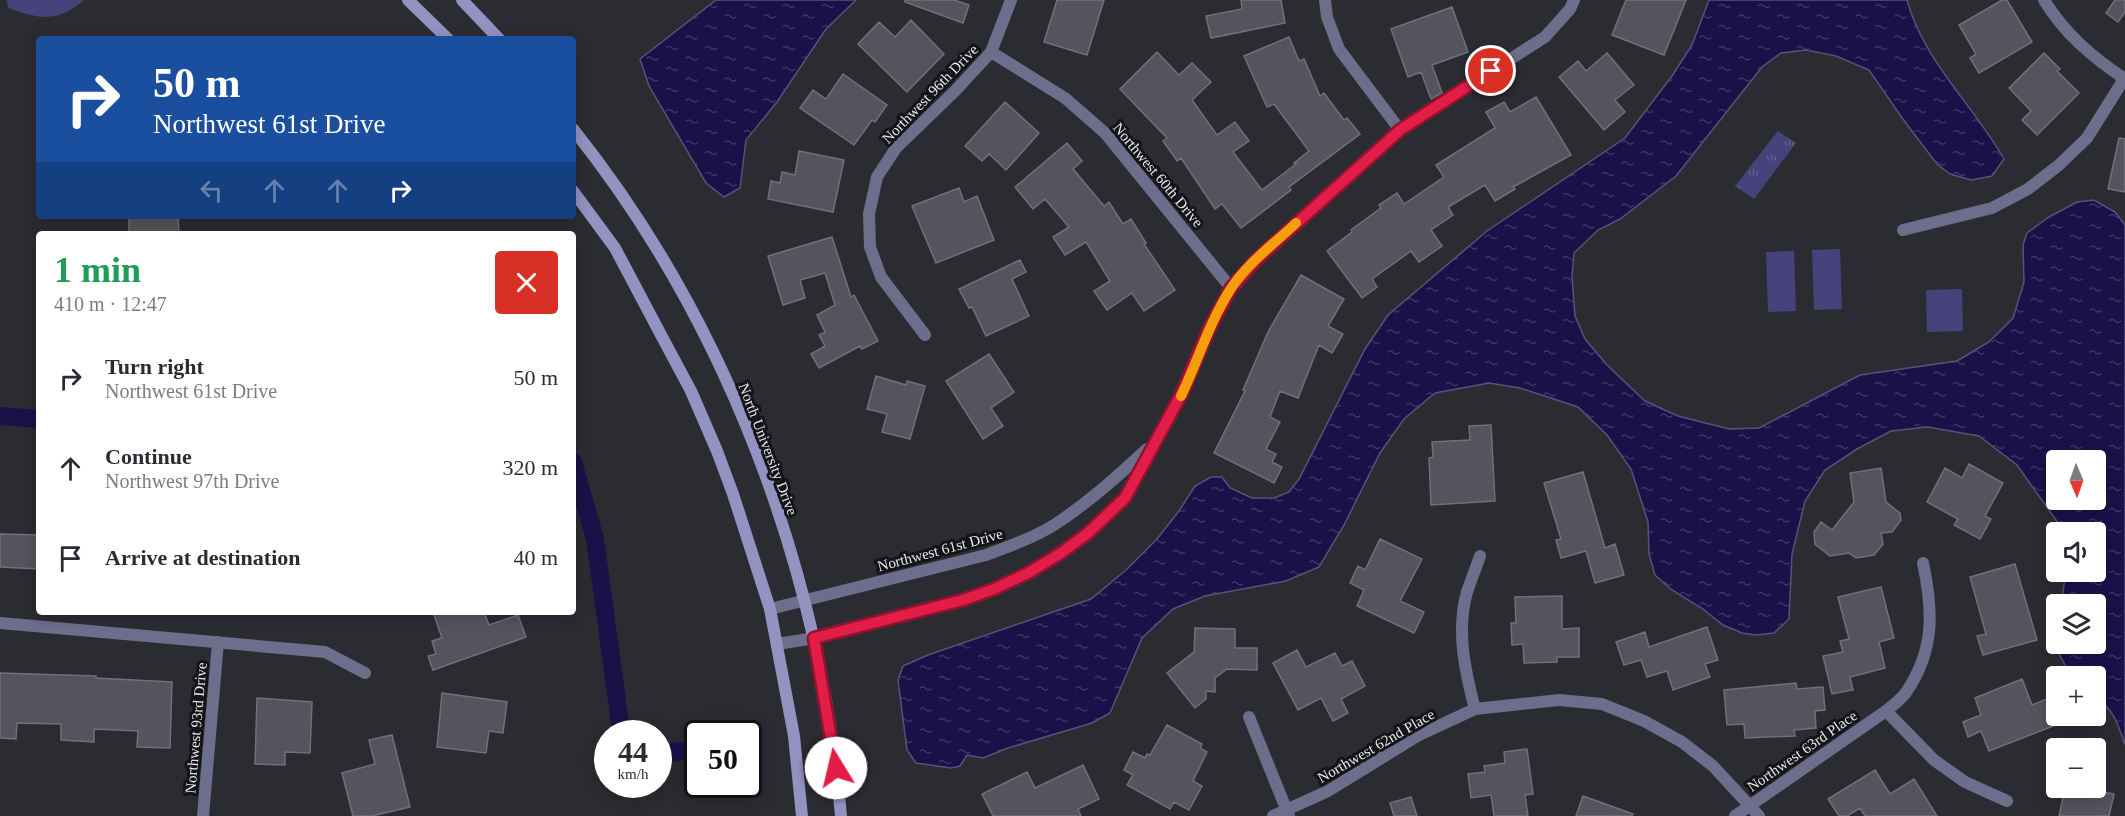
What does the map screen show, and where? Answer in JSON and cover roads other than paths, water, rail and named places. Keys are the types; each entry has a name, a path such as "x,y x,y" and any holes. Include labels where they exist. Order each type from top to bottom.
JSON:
{"main road":[{"path":"408,0 445,36"},
{"path":"462,0 496,36"},
{"name":"North University Drive","path":"576,133 651,237 696,318 767,479 806,600 835,758 841,816"},
{"path":"576,195 615,248 691,392 733,494 770,609 794,736 802,816"}],"street":[{"name":"Northwest 96th Drive","path":"925,335 881,277 870,247 869,214 878,177 896,148 956,91 991,52 1011,0"},
{"path":"1325,0 1327,17 1339,49 1400,130"},
{"name":"Northwest 61st Drive","path":"777,644 814,638 963,600 994,589 1028,573 1088,533 1125,498 1182,393 1210,327 1231,288 1257,259 1400,130 1545,37 1570,9 1574,0"},
{"path":"1902,230 1992,208 2028,189 2059,165 2087,138 2125,79 2092,56 2058,23 2044,0"},
{"name":"Northwest 60th Drive","path":"991,52 1065,98 1105,133 1231,288"},
{"name":"Northwest 61st Drive","path":"770,609 987,555 1021,542 1053,526 1106,487 1157,440"},
{"path":"1475,709 1463,663 1462,627 1467,593 1480,556"},
{"name":"Northwest 63rd Place","path":"1736,816 1755,812 1886,711 1906,692 1929,642 1930,597 1923,563"},
{"path":"0,623 325,652 365,673"},
{"name":"Northwest 93rd Drive","path":"203,816 218,642"},
{"name":"Northwest 62nd Place","path":"1273,816 1287,813 1328,792 1419,735 1475,709 1559,700 1602,704 1644,721 1682,742 1713,766 1755,812"},
{"path":"1886,711 1934,760 1965,782 2007,801"},
{"path":"1249,717 1287,813"}],"water":[{"path":"716,0 856,0 826,29 777,102 746,140 740,188 724,197 706,183 649,86 640,59"},
{"path":"1709,0 1907,0 1925,43 1937,63 2004,159 1992,176 1971,180 1950,174 1937,164 1869,70 1836,56 1806,50 1781,53 1762,67 1676,176 1620,219 1598,230 1574,253 1572,277 1575,316 1585,339 1607,365 1645,401 1678,416 1729,429 1759,428 1860,375 1957,361 1989,342 2013,318 2024,282 2023,245 2027,233 2049,217 2077,202 2094,200 2115,212 2125,225 2125,745 2118,725 2106,706 2106,666 2066,666 2059,654 2106,654 2106,594 2063,594 2064,582 2106,582 2106,522 2057,522 2049,510 2106,510 2106,450 2046,450 2046,506 2017,465 1979,436 1928,427 1891,431 1857,449 1825,470 1805,501 1792,554 1789,619 1774,633 1756,635 1742,633 1723,625 1703,609 1672,590 1655,575 1649,554 1648,522 1631,469 1607,435 1578,407 1520,388 1489,383 1435,393 1404,419 1380,453 1344,525 1319,567 1286,581 1205,596 1173,609 1142,638 1110,713 1092,723 1008,748 983,758 967,755 960,766 951,768 916,763 907,750 898,680 903,666 928,655 1091,599 1126,570 1157,539 1195,486 1211,477 1222,477 1230,488 1252,498 1274,498 1289,492 1299,479 1365,349 1388,315 1487,231 1625,138 1672,76 1692,45"}],"waterway":[{"path":"0,416 36,419"},
{"path":"576,472 595,539 620,720"},
{"path":"672,752 684,751"}]}
